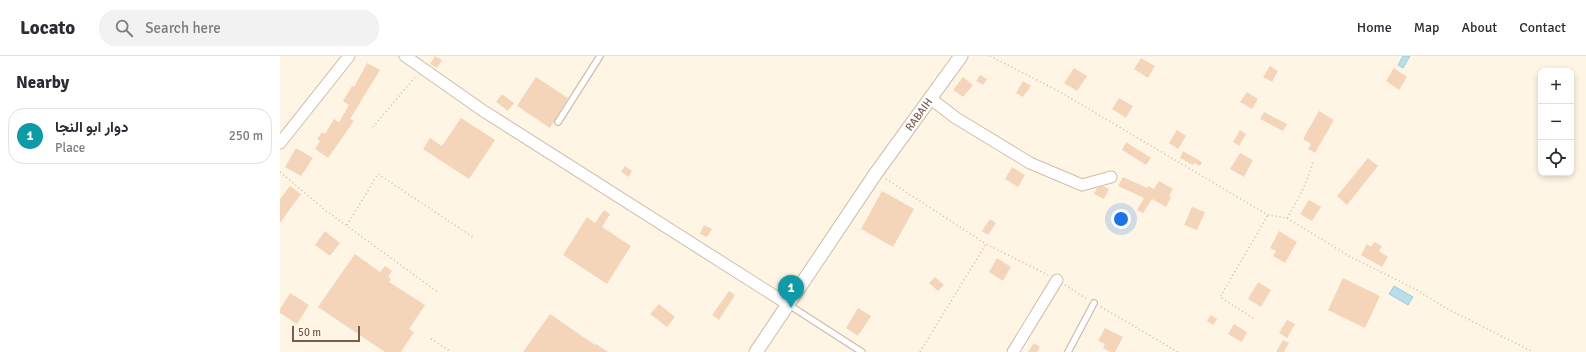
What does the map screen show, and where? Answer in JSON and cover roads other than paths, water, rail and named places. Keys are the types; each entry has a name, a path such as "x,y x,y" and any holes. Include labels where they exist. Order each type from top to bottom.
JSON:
{"street":[{"path":"280,143 350,56"},
{"path":"405,56 482,110 789,305"},
{"name":"RABAIH","path":"756,352 789,305 876,173 961,56"},
{"path":"931,98 956,118 1030,163 1082,185 1111,176"},
{"path":"1013,352 1057,280"}],"lane":[{"path":"558,122 600,56"},
{"path":"1068,352 1094,303"},
{"path":"789,305 862,352"}],"water":[{"path":"1403,56 1410,56 1403,68 1398,65"},
{"path":"1394,286 1413,297 1408,305 1389,294"}],"place":[{"name":"دوار ابو النجا","path":"791,308"}]}
